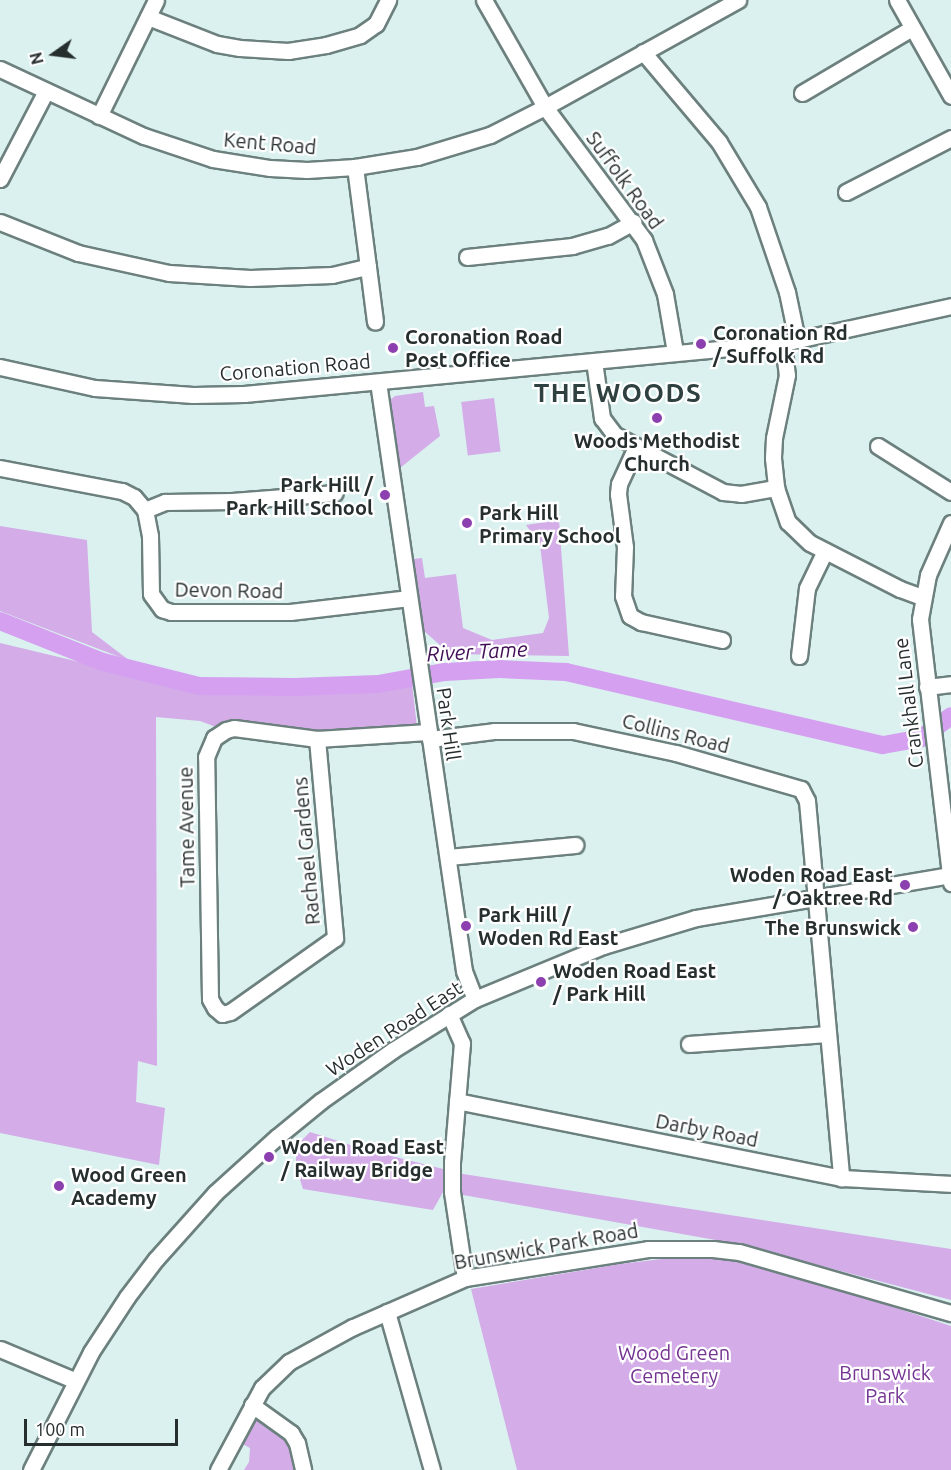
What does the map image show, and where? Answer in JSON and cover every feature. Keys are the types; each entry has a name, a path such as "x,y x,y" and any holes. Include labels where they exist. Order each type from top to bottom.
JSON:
{"street":[{"path":"99,116 156,0"},
{"path":"148,17 217,44 288,51 326,45 360,35 376,24 388,0"},
{"name":"Kent Road","path":"0,69 99,116 166,144 238,164 307,170 355,167 417,157 470,142 545,107 738,0"},
{"path":"897,0 951,96"},
{"path":"489,2 545,107"},
{"path":"802,93 912,28"},
{"path":"643,52 719,142 758,207 787,292 790,341 787,375 774,438 776,488 783,511 794,531 825,551 900,589 922,597"},
{"path":"0,179 46,91"},
{"name":"Suffolk Road","path":"545,107 633,222 644,240 660,277 671,320 675,352"},
{"path":"846,192 951,138"},
{"path":"355,167 375,322"},
{"path":"0,222 78,253 169,273 280,278 332,274 368,267"},
{"path":"467,258 572,246 608,236 633,222"},
{"name":"Coronation Road","path":"0,367 95,388 193,395 244,394 790,341 951,306"},
{"path":"594,361 602,418 615,435 723,492 741,494 776,488"},
{"name":"Park Hill","path":"378,382 464,971 475,999"},
{"path":"878,446 951,492"},
{"path":"636,447 619,484 618,494 625,547 623,596 630,616 641,622 722,640"},
{"path":"0,468 129,493 145,510 165,502 233,501 335,493"},
{"name":"Devon Road","path":"145,510 150,536 151,594 162,609 171,612 290,612 409,598"},
{"name":"Crankhall Lane","path":"950,879 921,640 922,597 932,563 951,523"},
{"path":"799,657 807,588 825,551"},
{"path":"927,687 951,684"},
{"name":"Tame Avenue","path":"230,1012 222,1014 210,999 206,757 209,747 221,733 234,728 317,739 429,735"},
{"name":"Collins Road","path":"429,735 494,730 573,731 675,753 801,789 807,801 815,896"},
{"name":"Rachael Gardens","path":"230,1012 335,938 317,739"},
{"path":"448,857 575,845"},
{"name":"Woden Road East","path":"30,1470 76,1381 127,1297 156,1259 215,1193 321,1101 449,1014 475,999 603,946 696,918 815,896 950,879"},
{"path":"815,896 841,1178"},
{"path":"449,1014 462,1043 452,1162 452,1192 465,1278"},
{"path":"688,1044 827,1034"},
{"name":"Darby Road","path":"457,1101 841,1178 951,1185"},
{"name":"Brunswick Park Road","path":"218,1470 252,1405 268,1380 289,1362 387,1311 465,1278 648,1249 713,1249 739,1252 951,1313"},
{"path":"387,1311 432,1470"},
{"path":"0,1350 76,1381"},
{"path":"252,1405 291,1433 297,1443 303,1470"}],"green space":[{"path":"423,392 425,407 434,406 440,436 400,468 390,400 395,396"},
{"path":"494,398 501,452 468,456 461,402"},
{"path":"559,520 569,656 450,654 424,631 413,559 422,558 425,578 456,574 463,628 492,640 543,633 549,618 540,545 526,525"},
{"path":"0,526 87,540 92,632 130,661 0,611"},
{"path":"0,643 176,685 265,691 388,688 412,684 417,727 313,733 219,728 200,721 156,717 157,1066 138,1061 136,1102 165,1108 159,1165 0,1133"},
{"path":"310,1132 360,1148 463,1174 951,1249 951,1300 738,1244 463,1195 443,1192 433,1210 303,1189 296,1167 296,1146"},
{"name":"Wood Green Cemetery","path":"717,1257 824,1284 951,1326 951,1470 517,1470 471,1289 620,1264 670,1258"},
{"path":"257,1415 287,1437 297,1470 244,1470 249,1462 250,1448 239,1442"}],"waterway":[{"name":"River Tame","path":"0,621 103,662 199,686 295,687 378,684 445,672 499,669 566,672 883,745 921,738 951,716"}],"place":[{"name":"Coronation Rd / Suffolk Rd","path":"701,344"},
{"name":"Coronation Road Post Office","path":"393,348"},
{"name":"Woods Methodist Church","path":"657,418"},
{"name":"Park Hill / Park Hill School","path":"385,495"},
{"name":"Park Hill Primary School","path":"467,523"},
{"name":"Woden Road East / Oaktree Rd","path":"905,885"},
{"name":"Park Hill / Woden Rd East","path":"466,926"},
{"name":"The Brunswick","path":"913,927"},
{"name":"Woden Road East / Park Hill","path":"541,982"},
{"name":"Woden Road East / Railway Bridge","path":"269,1157"},
{"name":"Wood Green Academy","path":"59,1186"}],"district":[{"name":"THE WOODS","path":"618,393"}],"park label":[{"name":"Brunswick Park","path":"885,1384"}]}
